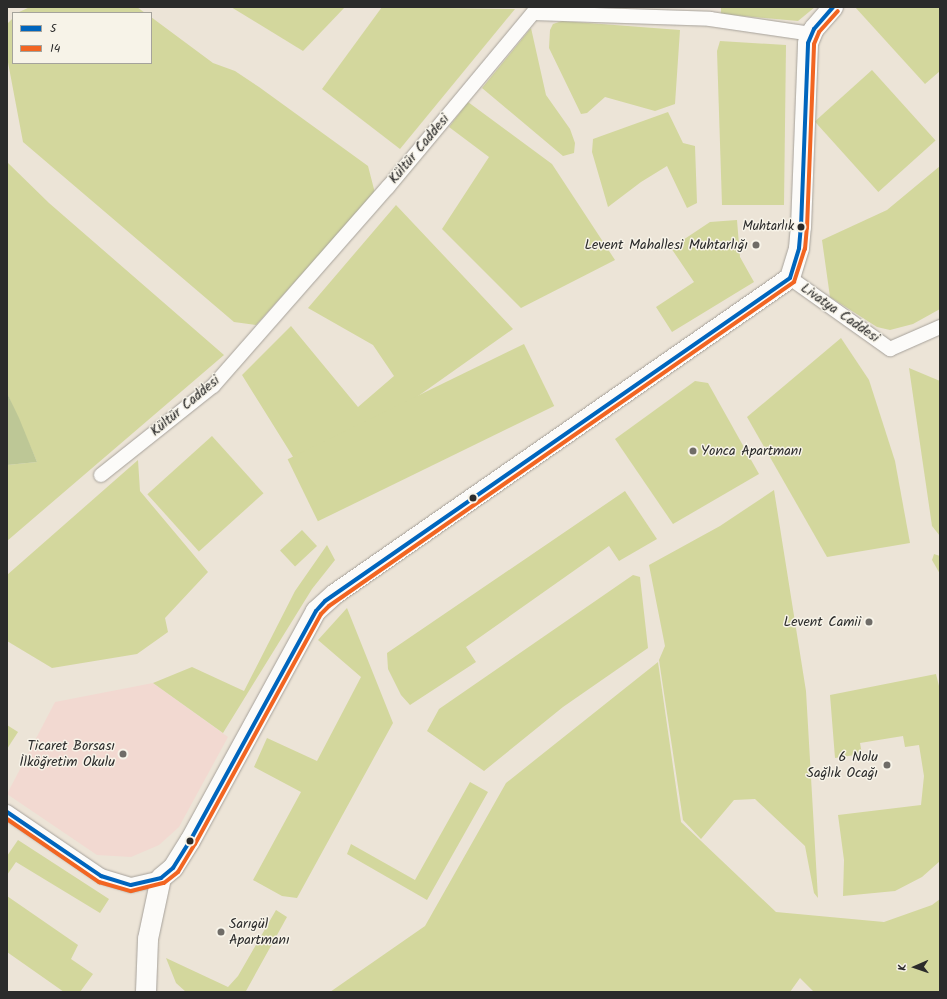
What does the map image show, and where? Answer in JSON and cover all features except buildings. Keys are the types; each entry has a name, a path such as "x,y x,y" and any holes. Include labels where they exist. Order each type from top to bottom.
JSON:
{"street":[{"path":"7,812 101,876 131,885 161,878 173,868 190,841 316,610 325,601 790,278 799,248 801,227 807,52 811,34 833,7"},
{"name":"Kültür Caddesi","path":"101,475 213,386 388,187 533,14 710,19 811,34"},
{"name":"Livatya Caddesi","path":"790,278 890,349 940,327"},
{"path":"146,992 148,939 161,878"}],"shaded area":[{"name":"Ticaret Borsası İlköğretim Okulu","path":"153,683 228,737 179,827 159,845 131,857 97,855 7,794 55,702"}],"green space":[{"path":"30,7 137,7 144,12 19,12"},
{"path":"231,7 345,7 303,51"},
{"path":"382,7 515,9 400,149 322,89"},
{"path":"721,7 815,7 798,21 721,14"},
{"path":"855,7 940,7 940,71 925,84"},
{"path":"152,18 213,63 235,71 259,87 368,166 375,193 256,325 234,322 23,142 7,57 7,24 12,19 12,64 152,64"},
{"path":"562,21 680,30 675,104 655,111 605,97 587,113 581,114 549,48 550,30 553,24"},
{"path":"531,28 546,95 570,129 575,143 574,153 563,156 482,88"},
{"path":"720,41 786,45 784,205 722,205 717,51"},
{"path":"872,70 936,141 878,192 815,122"},
{"path":"468,102 552,164 615,260 521,308 442,229 489,157 449,127"},
{"path":"668,112 683,143 695,146 697,203 687,208 667,166 641,182 608,207 592,152 593,139"},
{"path":"7,162 49,203 224,355 7,541 7,465 37,462 7,393"},
{"path":"940,166 940,309 913,324 890,330 877,327 830,297 822,240 887,210"},
{"path":"396,205 513,329 305,476 242,375 291,326 358,407 394,376 373,345 308,308"},
{"path":"737,220 740,257 754,282 672,332 656,307 694,282 671,248 710,222"},
{"path":"841,338 869,380 895,461 910,543 827,557 747,417"},
{"path":"524,344 554,406 318,521 288,459"},
{"path":"909,368 940,381 940,536 932,526"},
{"path":"695,381 708,383 759,474 673,524 615,439"},
{"path":"7,393 19,418 37,462 7,465"},
{"path":"212,436 264,493 199,551 147,494"},
{"path":"138,460 140,491 208,572 165,618 168,632 137,654 52,668 7,641 7,575"},
{"path":"774,490 806,691 818,898 814,893 805,846 755,799 734,800 701,839 683,820 659,660 665,646 649,565 720,526"},
{"path":"625,491 657,539 619,561 609,546 466,647 476,662 410,705 401,695 388,669 387,653"},
{"path":"302,530 317,546 295,567 280,550"},
{"path":"327,545 335,560 312,589 223,733 153,683 192,667 244,691 295,591"},
{"path":"934,554 940,556 940,574 932,560"},
{"path":"633,575 640,577 648,648 563,707 484,771 427,731 439,709"},
{"path":"347,608 393,723 297,898 282,896 253,880 301,792 254,767 267,738 317,761 361,677 318,640"},
{"path":"658,662 681,822 776,912 884,922 932,905 940,899 940,992 814,992 800,978 790,992 330,992 425,926 506,783"},
{"path":"936,674 940,690 940,861 922,877 895,891 843,896 844,860 838,815 921,805 924,776 919,745 905,747 903,736 860,743 862,754 835,758 830,695"},
{"path":"7,725 18,732 7,749"},
{"path":"470,782 488,792 427,900 347,854 351,844 415,880"},
{"path":"18,840 109,899 100,913 16,862 7,875 7,856"},
{"path":"7,896 78,945 71,959 93,974 80,992 64,992 7,952"},
{"path":"276,910 287,917 246,991 186,992 176,983 166,958 228,987 238,976"}],"transit line":[{"name":"5","path":"7,812 101,876 131,885 161,878 173,868 190,841 316,611 325,601 790,278 799,248 801,227 808,43 814,29 833,7"},
{"name":"14","path":"7,819 99,882 131,891 164,883 178,872 195,844 321,614 329,606 794,282 805,249 807,228 814,44 819,32 838,11"}],"place":[{"name":"Muhtarlık","path":"801,227"},
{"name":"Levent Mahallesi Muhtarlığı","path":"756,245"},
{"name":"Yonca Apartmanı","path":"693,451"},
{"name":"Levent Camii","path":"869,622"},
{"name":"Ticaret Borsası İlköğretim Okulu","path":"123,754"},
{"name":"6 Nolu Sağlık Ocağı","path":"887,765"},
{"name":"Sarıgül Apartmanı","path":"221,932"}]}
